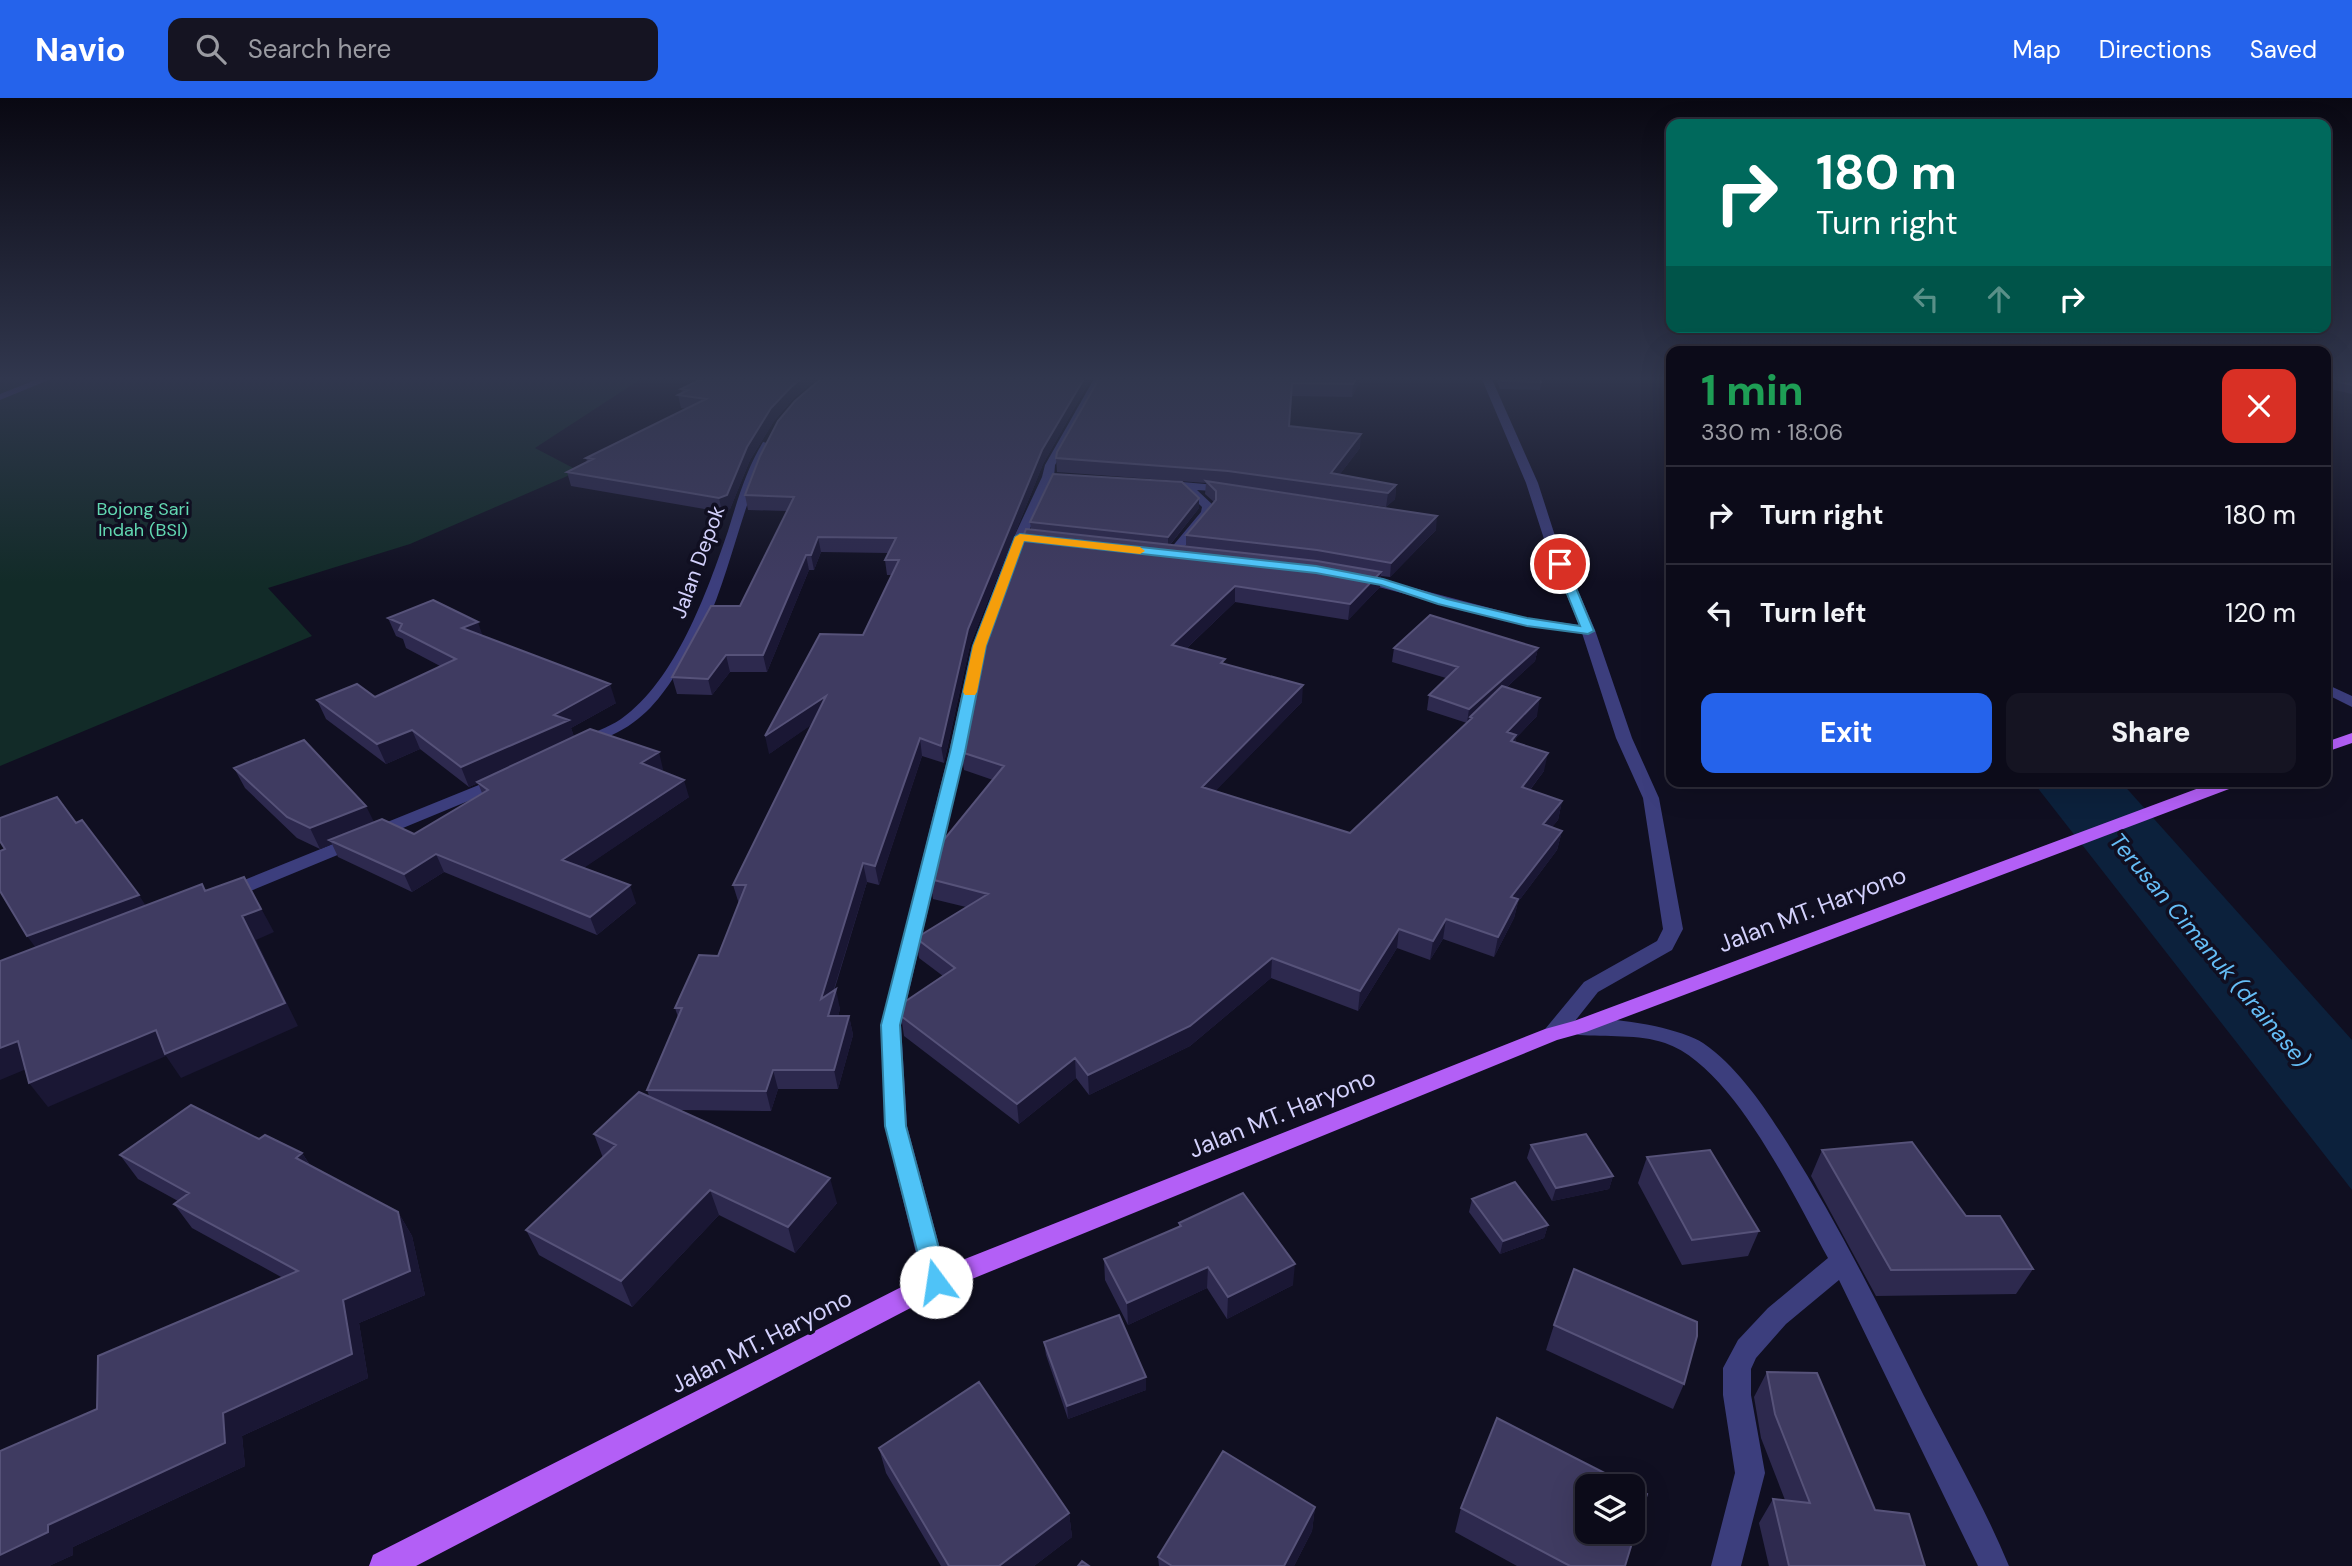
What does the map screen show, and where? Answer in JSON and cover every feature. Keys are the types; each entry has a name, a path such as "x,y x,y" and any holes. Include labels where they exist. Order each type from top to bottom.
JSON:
{"main road":[{"path":"2331,745 2352,738"},
{"name":"Jalan MT. Haryono","path":"384,1566 936,1282 1552,1034 1579,1027 2218,787"}],"street":[{"name":"Jalan Depok","path":"566,751 624,724 639,712 659,689 697,630 734,530 749,478 767,446"},
{"path":"936,1282 896,1126 891,1025 957,752 979,646 1054,477 1050,465 1061,446"},
{"path":"1516,446 1532,483 1551,542 1588,631 1624,738 1651,798 1673,929 1665,945 1591,987 1552,1034"},
{"path":"1152,482 1243,490"},
{"path":"1172,554 1207,513 1208,506 1186,485"},
{"path":"1345,575 1383,582 1443,601 1527,622 1588,631"},
{"path":"2331,691 2352,702"},
{"path":"219,897 470,796 518,773"},
{"path":"1579,1027 1671,1036 1699,1052 1734,1084 1775,1146 1843,1261 1994,1566"},
{"path":"1726,1566 1750,1473 1737,1395 1737,1368 1747,1349 1777,1316 1843,1261"}],"green space":[{"name":"Bojong Sari Indah (BSI)","path":"0,446 539,446 535,448 579,471 410,544 268,588 312,636 0,766"}],"water":[{"name":"Terusan Cimanuk (drainase)","path":"2037,787 2125,787 2352,1040 2352,1190"}],"building":[{"path":"611,446 748,446 727,495 719,498 567,472 593,459 586,458"},
{"path":"765,446 1045,446 968,629 941,746 920,738 875,866 863,863 821,999 836,989 828,1016 849,1016 834,1070 773,1070 766,1091 647,1090 682,1008 675,1008 699,955 718,956 746,885 733,885 826,696 765,736 820,634 863,635 899,560 885,560 896,538 818,537 811,555 806,555 763,655 726,655 708,679 672,677 711,606 740,606 794,497 745,495"},
{"path":"1061,446 1352,446 1331,473 1396,485 1388,493 1228,471 1056,458"},
{"path":"1053,474 1182,482 1199,498 1168,537 1030,522"},
{"path":"1206,481 1437,516 1391,563 1317,550 1186,535 1216,500 1216,491"},
{"path":"1026,529 1317,561 1381,572 1350,604 1235,586 1172,645 1225,659 1221,663 1303,685 1202,787 1350,833 1472,718 1470,717 1502,686 1540,698 1507,732 1516,735 1511,741 1548,753 1522,787 1562,801 1543,824 1562,831 1511,897 1518,899 1498,937 1446,919 1433,941 1399,929 1360,991 1272,958 1190,1026 1088,1075 1075,1058 1017,1104 901,1016 900,1005 955,968 916,938 988,894 930,879 938,847 1004,766 961,752 987,630"},
{"path":"433,600 478,622 462,628 610,684 554,715 569,720 461,767 412,730 377,744 317,700 357,684 375,697 456,659 399,630 402,624 388,618"},
{"path":"1430,615 1538,648 1469,709 1429,695 1458,667 1394,648"},
{"path":"590,729 659,752 641,763 684,780 562,860 630,885 590,917 436,854 404,874 329,840 382,819 414,834 488,790 477,782"},
{"path":"304,740 366,806 310,828 287,817 234,768"},
{"path":"57,797 76,823 82,820 139,895 27,936 0,891 0,851 5,849 0,841 0,818"},
{"path":"244,877 261,909 242,916 285,1003 165,1054 156,1030 29,1083 18,1041 0,1048 0,961 202,884 205,891"},
{"path":"639,1092 830,1178 788,1227 710,1190 621,1281 526,1230 616,1145 594,1134"},
{"path":"191,1105 259,1139 265,1135 302,1153 296,1158 398,1212 410,1271 343,1300 352,1354 223,1413 225,1443 48,1525 48,1532 0,1555 0,1451 97,1409 98,1356 298,1271 174,1204 189,1193 120,1155"},
{"path":"1586,1134 1613,1176 1556,1188 1531,1145"},
{"path":"1912,1142 1966,1216 2000,1216 2033,1269 1891,1270 1822,1150"},
{"path":"1710,1150 1759,1231 1692,1240 1647,1157"},
{"path":"1515,1182 1548,1225 1503,1241 1472,1199"},
{"path":"1243,1193 1295,1264 1228,1297 1208,1267 1127,1303 1104,1259 1181,1226 1179,1223"},
{"path":"1574,1269 1697,1322 1697,1336 1684,1384 1554,1325"},
{"path":"1119,1315 1146,1377 1067,1406 1044,1342"},
{"path":"1767,1372 1817,1373 1875,1510 1909,1514 1925,1566 1789,1566 1773,1499 1810,1503 1775,1414"},
{"path":"979,1382 1069,1513 999,1566 949,1566 879,1448"},
{"path":"1497,1418 1607,1474 1575,1474 1575,1544 1632,1544 1625,1566 1570,1566 1461,1508"},
{"path":"1223,1451 1315,1507 1284,1566 1172,1566 1158,1557"}],"slow traffic":[{"path":"970,692 979,646 1020,537 1140,551"}],"route":[{"path":"936,1282 896,1126 891,1025 957,752 979,646 1020,537 1316,570 1383,582 1443,601 1527,622 1588,631 1560,564"}]}
